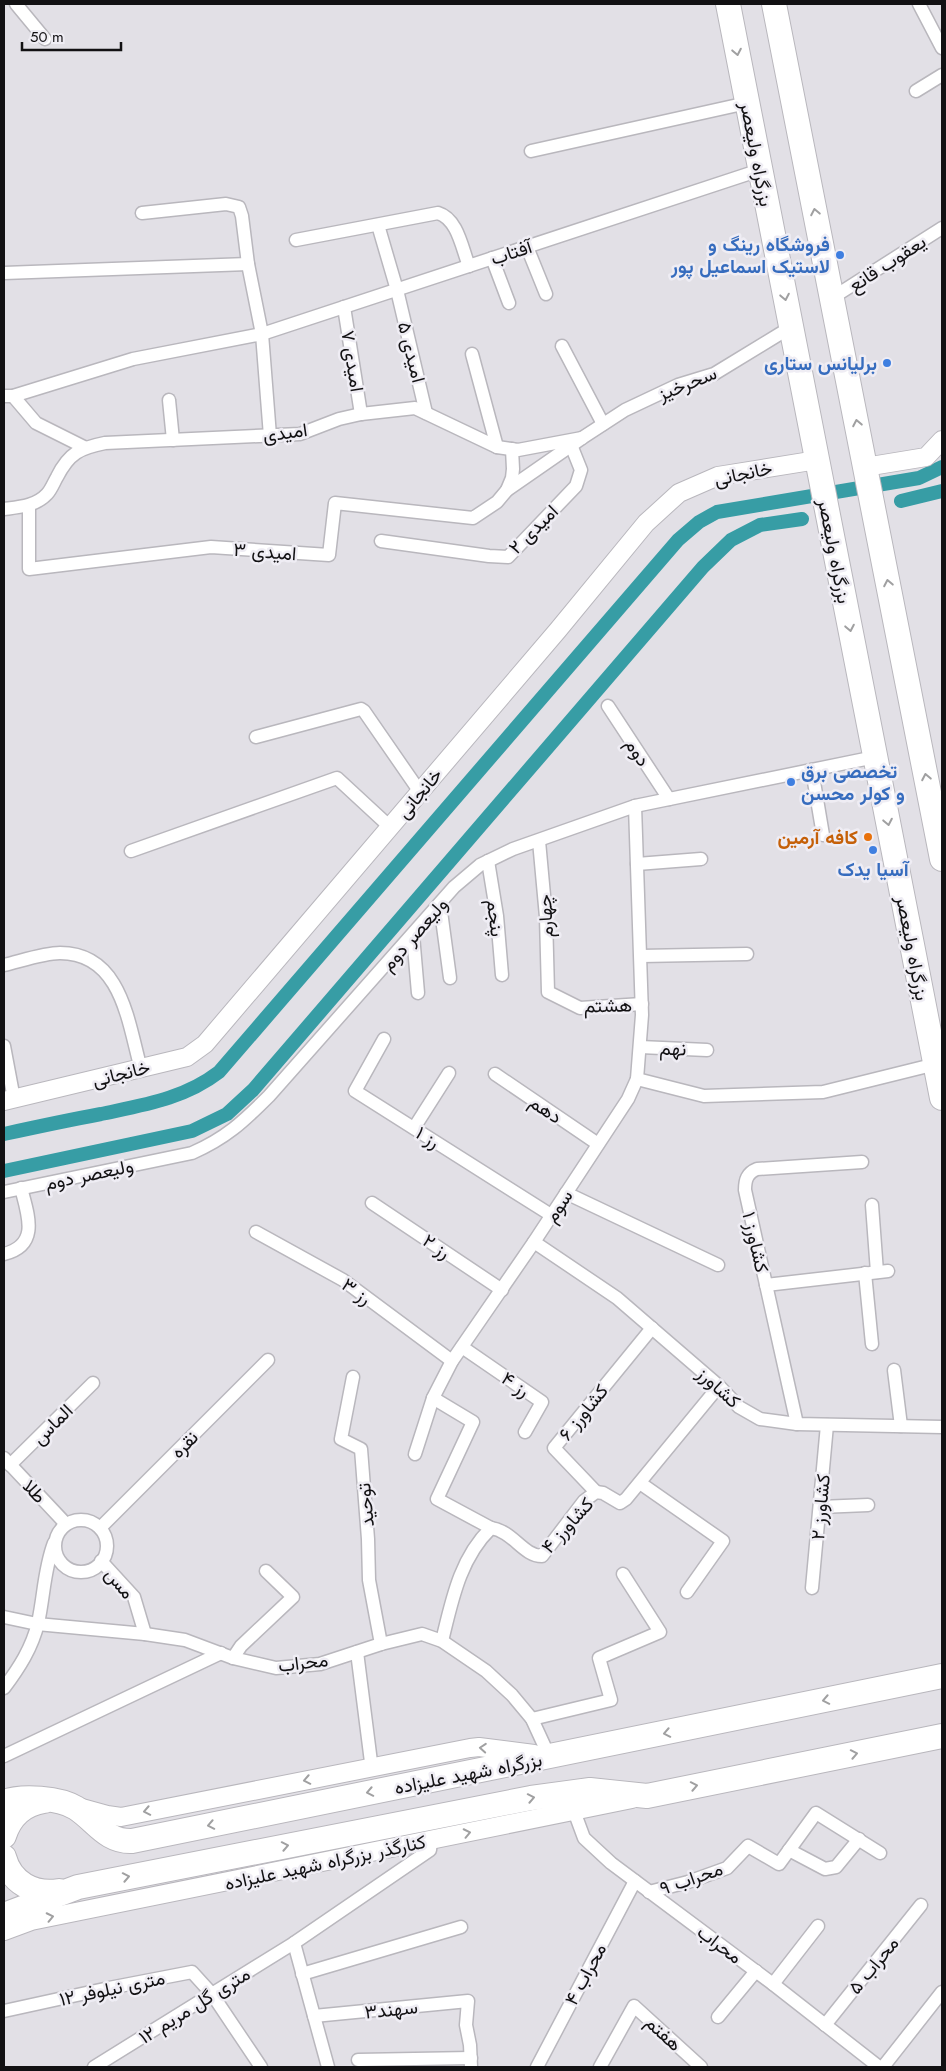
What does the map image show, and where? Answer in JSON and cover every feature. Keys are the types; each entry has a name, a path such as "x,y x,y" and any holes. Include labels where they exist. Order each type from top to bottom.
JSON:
{"highway":[{"name":"بزرگراه ولیعصر","path":"728,4 942,1098"},
{"path":"774,4 942,859"},
{"name":"بزرگراه شهید علیزاده","path":"4,1802 24,1798 57,1802 77,1809 108,1836 119,1840 132,1841 942,1676"},
{"path":"862,1693 887,1698 942,1691"},
{"name":"بزرگراه شهید علیزاده","path":"4,1915 78,1887 550,1795 599,1790 646,1796 942,1736"},
{"path":"4,1836 9,1823 19,1812 32,1804 57,1802"},
{"path":"4,1858 15,1879 31,1889 49,1892 78,1887"}],"main road":[{"path":"865,467 926,457 942,440"},
{"name":"خانجانی","path":"9,1100 187,1057 205,1044 558,630 646,523 679,493 718,476 817,460"},
{"name":"کنارگذر بزرگراه شهید علیزاده","path":"4,1932 31,1922 646,1796"}],"street":[{"path":"16,4 45,39"},
{"path":"918,4 942,48"},
{"path":"916,91 942,75"},
{"path":"531,151 748,103"},
{"name":"آفتاب","path":"9,396 133,359 262,334 760,170"},
{"path":"142,213 226,204 239,207 262,334 270,436"},
{"path":"296,240 438,214 444,215 453,224 469,266"},
{"name":"امیدی ۵","path":"378,225 397,290 426,413"},
{"name":"یعقوب قانع","path":"832,298 942,228"},
{"path":"527,247 546,294"},
{"path":"492,258 509,303"},
{"path":"4,272 248,264"},
{"name":"امیدی ۷","path":"344,307 361,414"},
{"name":"سحرخیز","path":"582,438 625,410 678,385 714,374 791,327"},
{"path":"562,346 603,424"},
{"path":"472,354 498,447"},
{"path":"9,396 36,423 84,447"},
{"path":"170,400 172,440"},
{"name":"امیدی","path":"84,447 105,443 300,434 339,419 361,414 415,408 498,447 518,450 582,438"},
{"name":"امیدی ۳","path":"29,506 29,569 211,547 329,555 335,503 473,518 497,502 507,490 582,438"},
{"name":"امیدی ۲","path":"381,541 508,557 576,486 581,470 571,446"},
{"path":"4,510 29,506 48,494 59,473 73,454 84,447"},
{"path":"507,490 512,478 512,449"},
{"name":"دوم","path":"608,706 669,799"},
{"path":"256,737 361,709 420,792"},
{"name":"ولیعصر دوم","path":"4,1192 192,1153 214,1143 236,1128 269,1096 454,887 480,865 488,861 513,849 635,806 876,757"},
{"path":"812,770 823,835"},
{"path":"131,850 337,778 390,827"},
{"name":"سوم","path":"415,1454 433,1398 452,1361 502,1290 628,1099 637,1079 642,1004 635,806"},
{"name":"چهارم","path":"539,841 546,917 548,992"},
{"path":"637,864 701,859"},
{"name":"پنجم","path":"488,861 502,975"},
{"path":"440,904 450,978"},
{"path":"413,935 418,993"},
{"path":"4,965 59,952 81,954 97,963 110,976 119,992 141,1069"},
{"path":"641,956 747,954"},
{"name":"هشتم","path":"548,992 580,1008 642,1004"},
{"name":"رز ۱","path":"384,1040 355,1091 551,1215"},
{"path":"4,1046 9,1100"},
{"name":"نهم","path":"640,1047 707,1050"},
{"path":"637,1079 704,1096 823,1092 936,1064"},
{"path":"414,1128 449,1073"},
{"name":"دهم","path":"495,1074 598,1144"},
{"name":"کشاورز ۱","path":"797,1424 744,1182 750,1172 756,1169 862,1162"},
{"path":"4,1254 14,1251 25,1243 28,1234 29,1220 21,1188"},
{"path":"566,1193 718,1265"},
{"name":"رز ۲","path":"372,1203 502,1290"},
{"path":"872,1205 876,1272 872,1344"},
{"name":"رز ۳","path":"256,1232 343,1280 452,1361"},
{"name":"کشاورز","path":"534,1242 617,1298 719,1386 739,1407 760,1419 797,1424 942,1427"},
{"path":"766,1284 876,1272"},
{"name":"کشاورز ۶","path":"596,1492 554,1448 652,1328"},
{"name":"رز ۴","path":"462,1347 542,1402 525,1432"},
{"name":"نقره","path":"100,1528 268,1360"},
{"path":"894,1370 901,1426"},
{"name":"توحید","path":"353,1377 341,1439 361,1450 368,1539 369,1580 381,1644"},
{"name":"الماس","path":"7,1461 93,1383"},
{"name":"کشاورز ۴","path":"491,1528 506,1532 534,1556 542,1556 584,1501 596,1492 603,1493 620,1503 626,1499 719,1386"},
{"path":"433,1398 473,1422 437,1499 491,1528 480,1539 470,1555 454,1591 442,1641"},
{"name":"کشاورز ۲","path":"812,1588 827,1425"},
{"name":"طلا","path":"7,1461 66,1524"},
{"path":"640,1483 723,1540 687,1592"},
{"path":"820,1507 868,1505"},
{"path":"4,1688 23,1663 37,1624 48,1558 56,1538 60,1530 66,1524 73,1521 87,1521 100,1528 106,1544 105,1553 101,1561 90,1570 83,1572 69,1569 62,1564 57,1556 56,1538"},
{"name":"مس","path":"101,1561 134,1597 145,1634"},
{"path":"233,1658 241,1646 293,1597 266,1571"},
{"path":"532,1719 611,1700 599,1658 660,1632 623,1574"},
{"name":"محراب","path":"4,1616 37,1624 145,1634 185,1640 233,1658 276,1668 320,1664 381,1644 422,1634 442,1641 486,1671 512,1695 532,1719 549,1756"},
{"path":"357,1652 371,1762"},
{"path":"4,1756 221,1653"},
{"name":"محراب","path":"574,1811 584,1838 611,1863 756,1971 879,2067"},
{"path":"859,1839 836,1867 825,1869 789,1850 816,1813 859,1839 880,1853"},
{"name":"۱۲ متری گل مریم","path":"94,2067 294,1943 430,1850 431,1840"},
{"name":"محراب ۹","path":"649,1892 688,1882 727,1868 748,1846 778,1864 789,1850"},
{"name":"محراب ۴","path":"537,2067 635,1881"},
{"name":"محراب ۵","path":"825,2025 921,1905"},
{"path":"302,1974 461,1926"},
{"path":"773,1984 818,1926"},
{"path":"294,1943 328,2067"},
{"path":"718,2017 756,1971"},
{"name":"۱۲ متری نیلوفر","path":"4,2011 192,1972 212,1994"},
{"path":"883,2067 942,1992"},
{"path":"212,1994 261,2067"},
{"name":"سهند۳","path":"314,2016 468,2001 466,2025 471,2062"},
{"name":"هفتم","path":"600,2067 634,2006 701,2067"},
{"path":"358,2060 471,2062"}],"waterway":[{"path":"4,1134 163,1100 192,1089 219,1072 678,540 699,522 717,512 919,478 942,467"},
{"path":"901,501 942,491"},
{"path":"4,1171 192,1131 227,1114 253,1090 703,567 731,540 760,525 802,519"}],"place":[{"name":"فروشگاه رینگ و لاستیک اسماعیل پور","path":"840,255"},
{"name":"برلیانس ستاری","path":"887,363"},
{"name":"تخصصی برق و کولر محسن","path":"791,782"},
{"name":"کافه آرمین","path":"868,837"},
{"name":"آسیا یدک","path":"873,850"}]}
